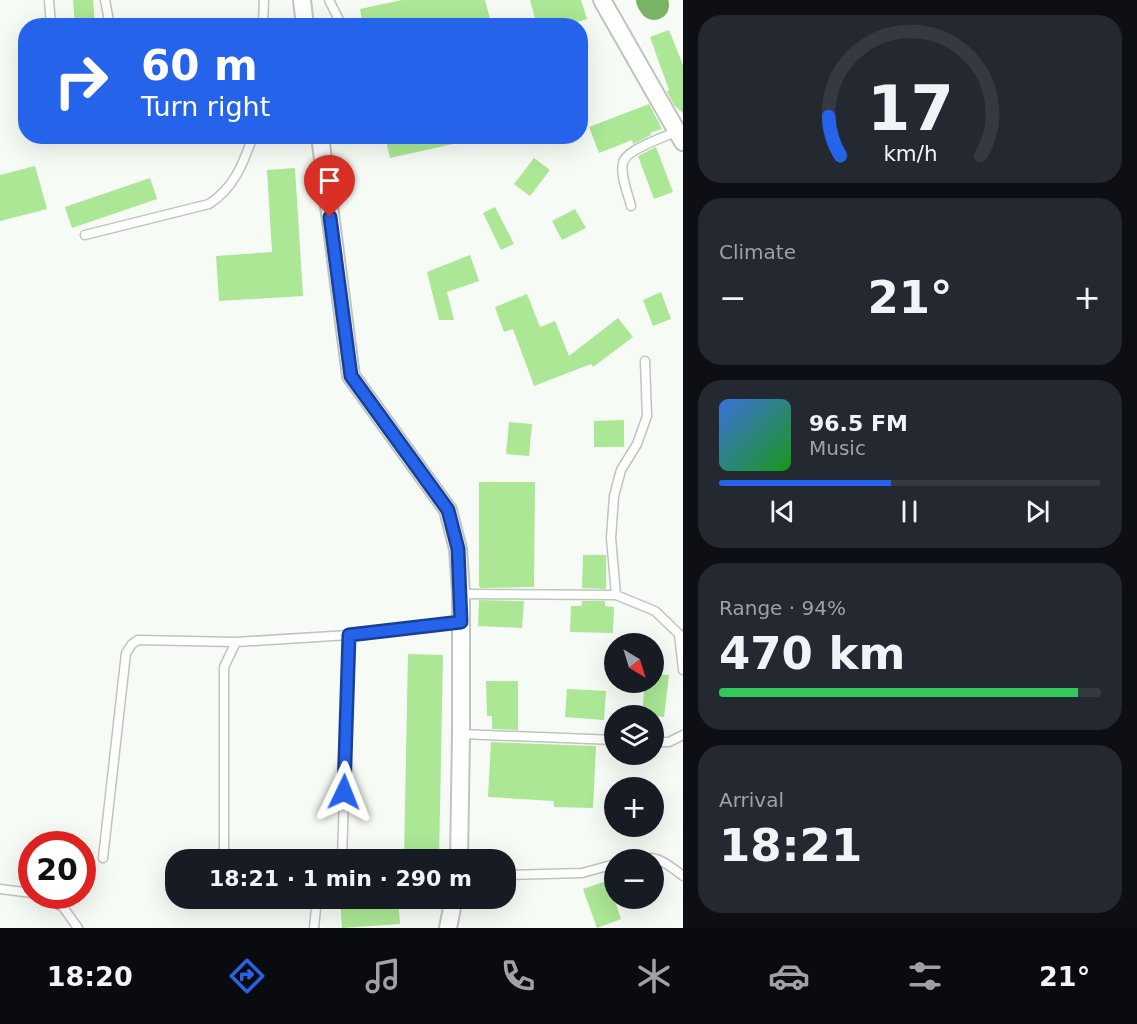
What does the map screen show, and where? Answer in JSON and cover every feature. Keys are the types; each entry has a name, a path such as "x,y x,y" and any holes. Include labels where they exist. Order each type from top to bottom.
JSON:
{"street":[{"path":"602,0 679,137"},
{"path":"321,144 351,376 448,510 458,549 461,594 459,849"},
{"path":"448,928 452,909"}],"lane":[{"path":"49,0 50,18"},
{"path":"105,0 108,18"},
{"path":"263,18 264,0"},
{"path":"329,0 338,18"},
{"path":"630,206 622,165 625,158 631,153 679,137"},
{"path":"85,235 209,204 223,195 235,180 250,144"},
{"path":"616,595 611,538 614,496 621,470 637,444 647,416 645,361"},
{"path":"461,594 616,595 655,610 679,634 682,670"},
{"path":"103,858 126,653 138,640 236,642 349,635 461,622"},
{"path":"342,849 349,635"},
{"path":"224,849 224,667 236,642"},
{"path":"461,734 604,740"},
{"path":"664,742 669,742 682,735"},
{"path":"664,863 682,876"},
{"path":"516,875 582,873 604,867"},
{"path":"0,889 18,891"},
{"path":"64,909 78,928"},
{"path":"314,928 315,909"}],"building":[{"path":"73,0 93,0 94,18 74,18"},
{"path":"402,0 485,0 490,18 362,18 360,9"},
{"path":"530,0 581,0 587,18 535,18"},
{"path":"669,30 683,65 683,113 674,105 667,92 669,90 650,37"},
{"path":"649,104 662,129 650,133 651,135 633,144 632,140 599,153 589,127"},
{"path":"387,144 453,144 390,158"},
{"path":"656,147 673,192 654,199 638,156"},
{"path":"534,158 550,170 530,196 514,184"},
{"path":"35,166 47,209 0,221 0,175"},
{"path":"295,168 303,296 219,301 216,256 272,252 267,170"},
{"path":"150,178 157,199 72,228 65,207"},
{"path":"495,207 514,244 501,250 483,213"},
{"path":"575,209 586,228 562,240 552,221"},
{"path":"470,255 479,281 447,292 454,320 439,320 427,272"},
{"path":"661,292 671,319 653,326 643,300"},
{"path":"527,294 540,327 555,321 569,356 618,318 633,337 593,367 591,364 534,386 513,329 504,332 495,307"},
{"path":"624,420 624,447 594,447 594,421"},
{"path":"509,422 532,424 529,456 506,454"},
{"path":"479,482 535,482 534,587 480,588"},
{"path":"583,555 606,555 606,589 582,588"},
{"path":"479,600 524,601 522,628 478,626"},
{"path":"582,601 605,601 605,606 614,607 613,633 570,632 571,606 582,606"},
{"path":"408,654 443,655 439,849 404,849"},
{"path":"664,675 669,675 664,717 664,705 643,705 644,693 664,693"},
{"path":"486,681 518,681 518,730 492,729 492,716 487,716"},
{"path":"567,689 604,691 606,693 604,720 565,717"},
{"path":"491,742 596,746 593,808 554,807 554,801 488,797"},
{"path":"604,882 604,909 618,909 621,919 597,928 583,889"},
{"path":"341,909 399,909 400,924 342,928"}],"waterway":[{"path":"651,0 654,5"}],"route":[{"path":"330,217 351,376 448,510 458,549 461,594 461,622 349,635 344,792"}]}
